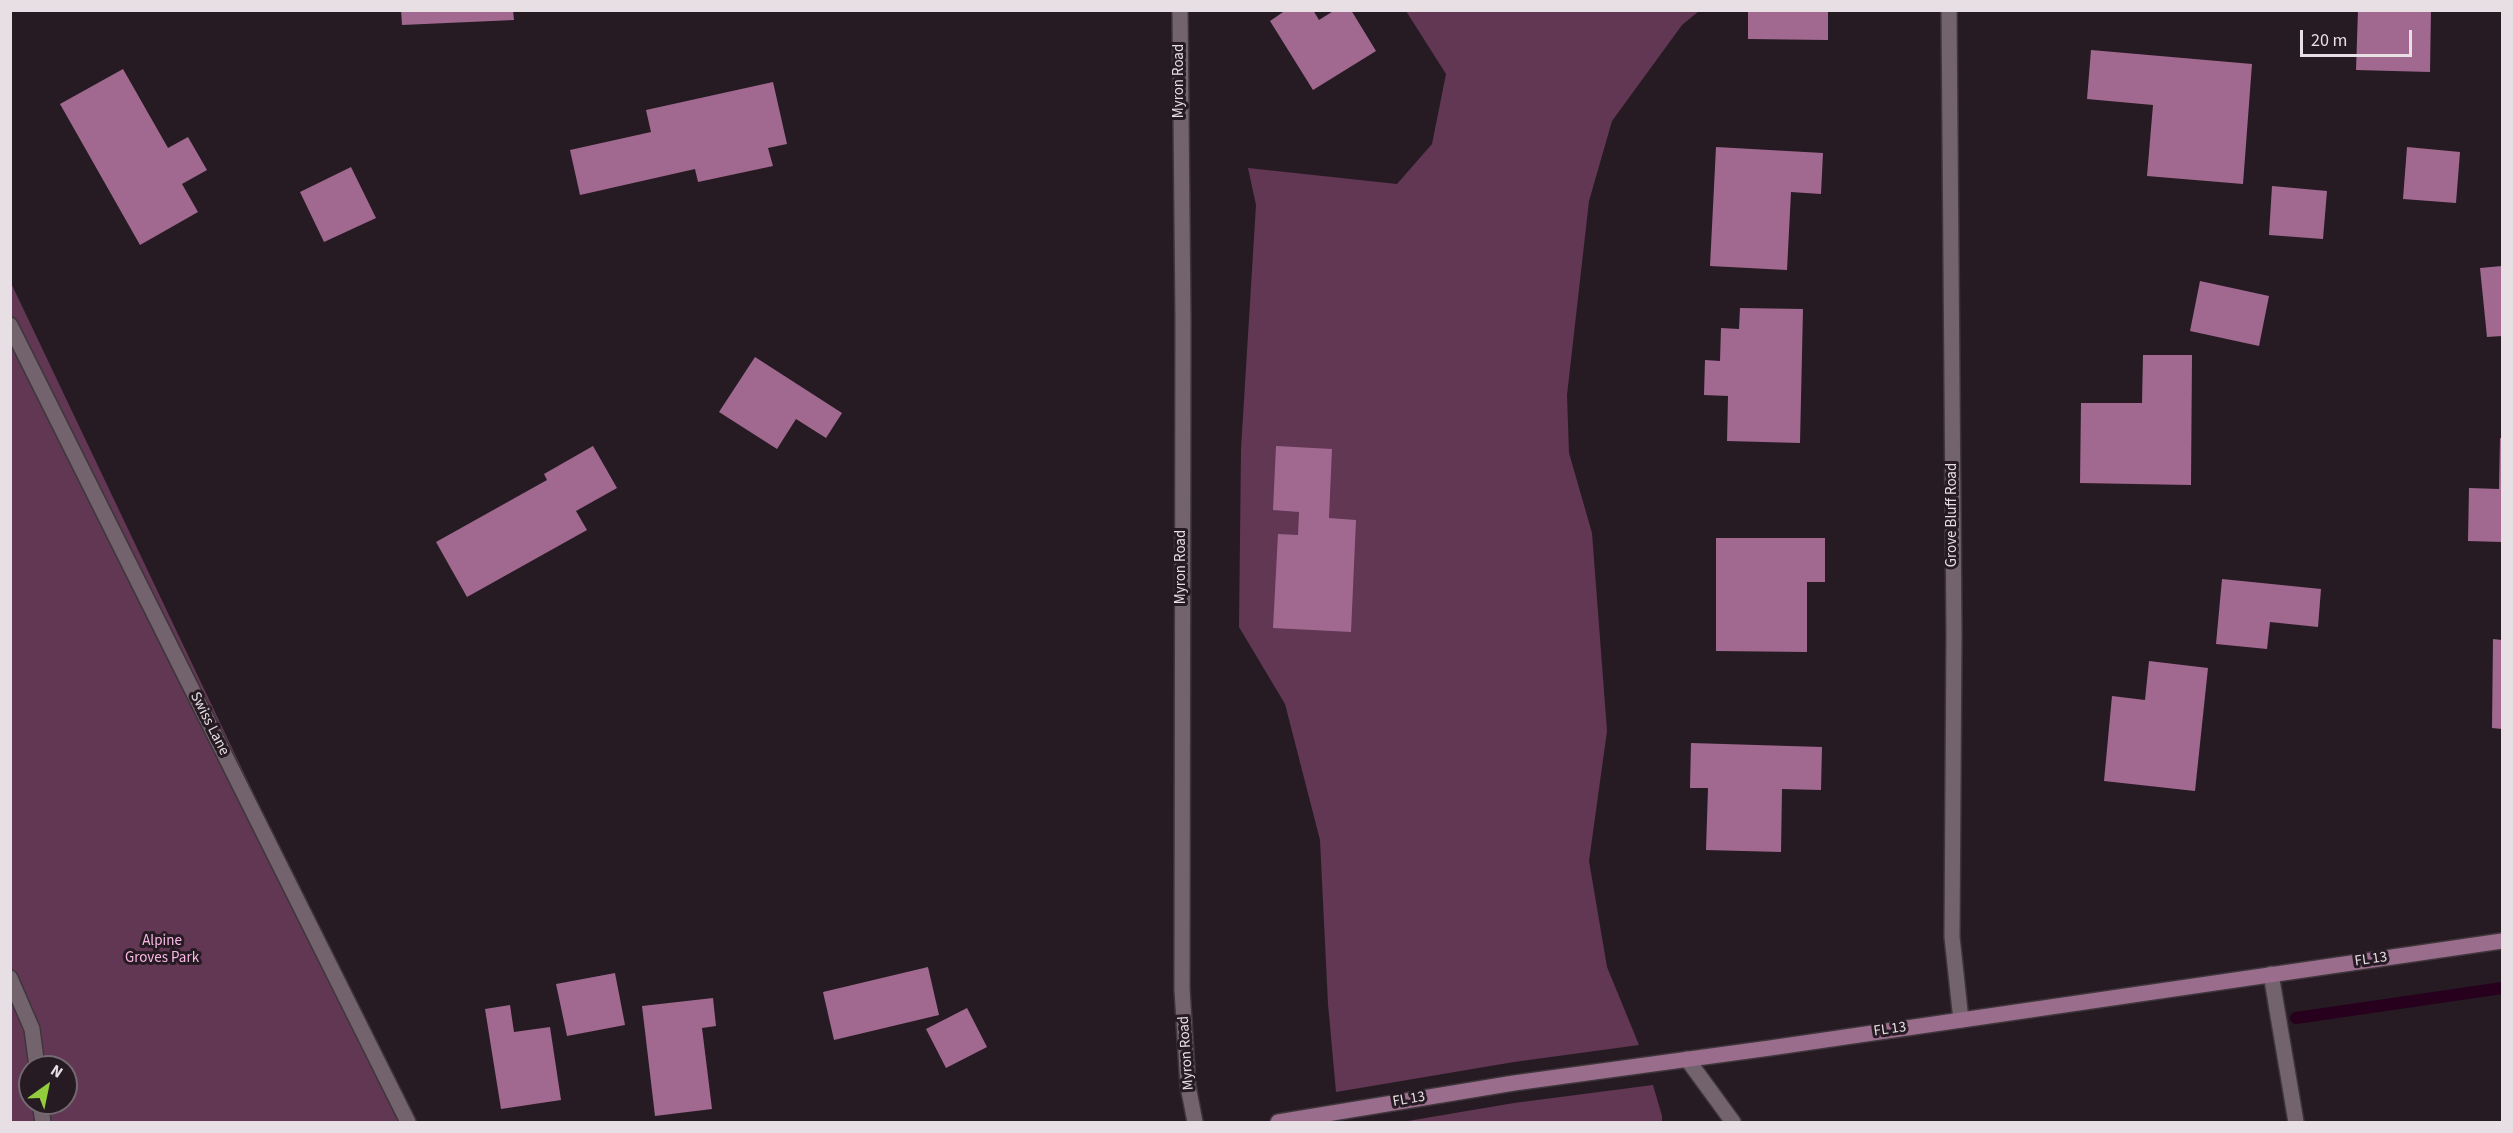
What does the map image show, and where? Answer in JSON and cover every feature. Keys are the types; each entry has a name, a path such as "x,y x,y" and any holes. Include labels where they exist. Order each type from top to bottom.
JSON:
{"main road":[{"name":"FL 13","path":"1278,1122 1514,1083 2502,941"}],"street":[{"name":"Myron Road","path":"1180,10 1183,321 1182,989 1188,1086 1195,1122"},
{"name":"Grove Bluff Road","path":"1949,10 1954,633 1952,937 1961,1020"},
{"name":"Swiss Lane","path":"10,325 408,1122"},
{"path":"2271,974 2296,1122"},
{"path":"10,978 33,1029 36,1055"},
{"path":"1687,1059 1733,1122"}],"green space":[{"path":"1406,11 1699,11 1682,25 1612,121 1589,201 1567,395 1569,453 1592,533 1607,731 1589,861 1607,967 1639,1045 1514,1062 1336,1092 1328,1004 1320,840 1285,704 1239,627 1241,449 1256,205 1248,168 1397,184 1432,144 1446,74"},
{"name":"Alpine Groves Park","path":"11,283 410,1122 11,1122"},
{"path":"1653,1085 1662,1122 1402,1122 1514,1103"}],"building":[{"path":"401,10 513,10 514,20 402,25"},
{"path":"1286,10 1313,10 1319,20 1335,10 1351,10 1376,51 1313,90 1270,21"},
{"path":"1748,10 1828,10 1828,40 1748,39"},
{"path":"2358,10 2431,10 2430,72 2356,70"},
{"path":"2091,50 2252,64 2243,184 2147,176 2153,105 2087,99"},
{"path":"123,69 168,148 188,137 207,170 182,184 198,212 140,245 60,104"},
{"path":"773,82 787,144 768,148 773,166 698,182 695,169 580,195 570,150 651,132 646,110"},
{"path":"1716,147 1823,153 1821,194 1791,192 1787,270 1710,266"},
{"path":"2407,147 2460,152 2456,203 2403,199"},
{"path":"351,167 376,218 324,242 300,192"},
{"path":"2272,186 2327,191 2323,239 2269,235"},
{"path":"2502,266 2502,336 2487,337 2480,268"},
{"path":"2200,281 2269,296 2259,346 2190,331"},
{"path":"1740,308 1803,309 1800,443 1727,441 1728,396 1704,395 1705,360 1720,361 1721,328 1739,329"},
{"path":"2143,355 2192,355 2191,485 2080,483 2081,403 2142,403"},
{"path":"755,357 842,413 826,438 796,419 777,449 719,412"},
{"path":"2500,438 2502,438 2502,542 2468,541 2469,488 2499,489"},
{"path":"593,446 617,488 576,511 587,530 467,597 436,542 547,480 544,474"},
{"path":"1276,446 1332,449 1329,518 1356,520 1351,632 1273,628 1278,534 1298,535 1299,512 1273,510"},
{"path":"1716,538 1825,538 1825,582 1807,582 1807,652 1716,651"},
{"path":"2222,579 2321,589 2318,627 2270,622 2267,649 2216,644"},
{"path":"2493,639 2502,640 2502,729 2492,728"},
{"path":"2149,661 2208,668 2195,791 2104,781 2112,696 2145,700"},
{"path":"1691,743 1822,747 1821,790 1782,789 1781,852 1706,850 1708,788 1690,788"},
{"path":"928,967 939,1015 834,1040 823,992"},
{"path":"615,973 625,1025 567,1036 556,984"},
{"path":"713,998 716,1026 702,1028 712,1109 655,1116 642,1006"},
{"path":"510,1005 514,1032 550,1027 561,1100 501,1109 485,1009"},
{"path":"967,1008 987,1047 946,1068 926,1029"}],"waterway":[{"path":"2296,1018 2502,988"}]}
